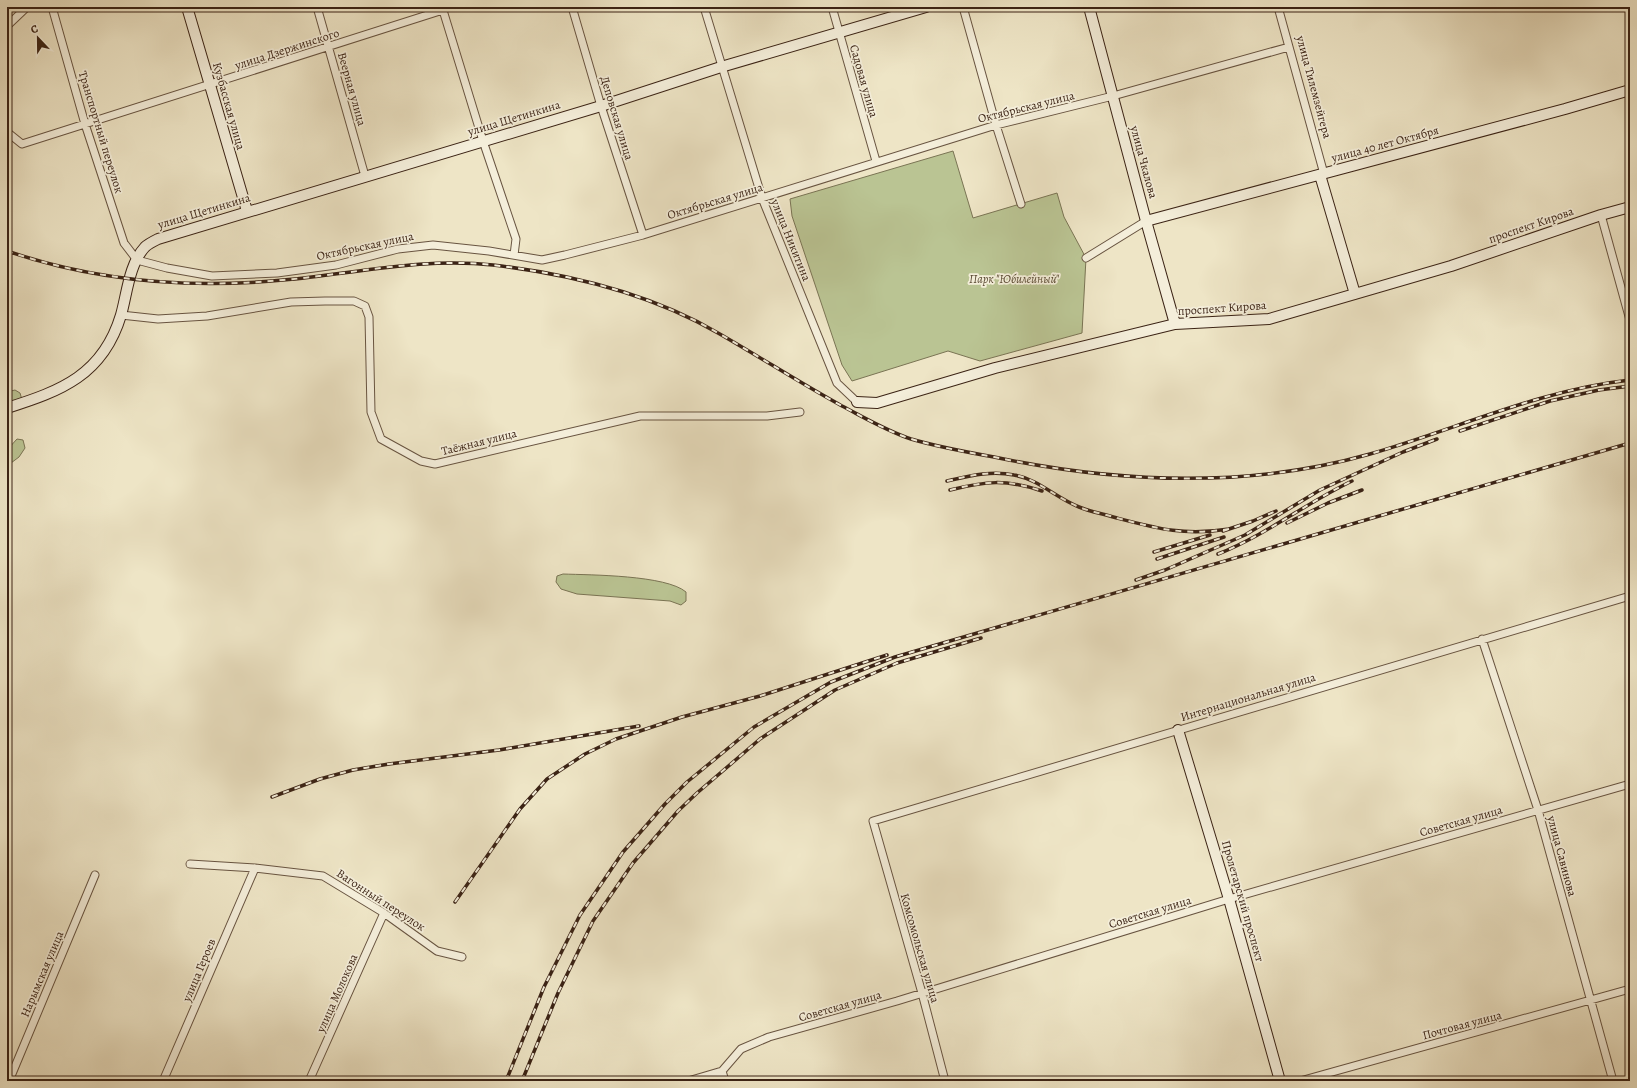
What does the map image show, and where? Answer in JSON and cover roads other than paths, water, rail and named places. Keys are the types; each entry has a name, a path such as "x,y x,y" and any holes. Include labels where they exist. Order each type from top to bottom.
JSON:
{"street":[{"path":"7,26 27,7"},
{"name":"Транспортный переулок","path":"52,7 85,124 124,243 137,260"},
{"name":"Кузбасская улица","path":"187,7 247,211"},
{"name":"Веерная улица","path":"317,7 365,176"},
{"name":"Деповская улица","path":"572,7 600,106 643,234"},
{"name":"улица Никитина","path":"704,7 762,198 837,383 858,402"},
{"name":"Садовая улица","path":"832,7 876,161"},
{"name":"улица Щетинкина","path":"7,408 58,390 89,370 99,359 114,333 121,316 129,279 137,260 145,247 158,239 600,106 721,66 838,31 926,7"},
{"path":"963,7 996,125 1021,204"},
{"name":"улица Чкалова","path":"1089,7 1175,324"},
{"name":"улица Тилемзейгера","path":"1278,7 1355,294"},
{"path":"442,9 483,141 516,239 514,255"},
{"name":"улица Дзержинского","path":"7,132 22,144 329,47 442,9"},
{"name":"Октябрьская улица","path":"137,260 188,273 212,276 239,276 277,273 336,265 414,246 433,245 542,260 643,234 996,125 1113,96 1289,47"},
{"name":"улица 40 лет Октября","path":"1146,221 1565,109 1630,90"},
{"name":"проспект Кирова","path":"858,402 877,403 995,368 1175,324 1269,319 1451,266 1601,215 1630,207"},
{"path":"1601,215 1630,320"},
{"path":"1086,258 1146,221"},
{"name":"Таёжная улица","path":"121,316 158,319 207,316 291,302 354,302 365,306 369,317 371,412 381,439 420,461 435,464 640,416 767,416 800,412"},
{"name":"Интернациональная улица","path":"873,821 1630,596"},
{"name":"улица Савинова","path":"1482,639 1538,810 1613,1081"},
{"name":"Пролетарский проспект","path":"1178,730 1229,899 1280,1081"},
{"name":"Советская улица","path":"722,1071 741,1049 769,1038 1229,899 1630,784"},
{"name":"Комсомольская улица","path":"873,821 922,993 944,1081"},
{"name":"Вагонный переулок","path":"190,864 255,868 323,876 384,913 437,951 462,957"},
{"name":"улица Героев","path":"163,1081 255,868"},
{"name":"Нарымская улица","path":"9,1081 95,875"},
{"name":"улица Молокова","path":"309,1081 384,913"},
{"name":"Почтовая улица","path":"1300,1081 1630,989"},
{"path":"688,1081 722,1071 725,1081"}],"railway":[{"path":"7,251 40,261 108,276 178,283 248,283 388,267 440,263 493,265 551,274 580,280 638,297 692,319 842,406 902,436 952,449 1041,466 1135,477 1230,477 1277,473 1324,465 1370,454 1498,411 1563,392 1630,380"},
{"path":"1460,431 1550,401 1599,390 1630,386"},
{"path":"1136,580 1165,570 1245,535 1320,490 1403,452 1437,439"},
{"path":"506,1081 544,987 580,915 623,852 665,804 687,782 754,727 831,682 895,657 1630,443"},
{"path":"947,481 988,473 1014,475 1031,480 1079,507 1132,522 1159,528 1185,531 1199,532 1229,529"},
{"path":"1218,554 1253,538 1318,499 1352,481"},
{"path":"950,490 985,483 1007,483 1042,491"},
{"path":"1287,523 1328,503 1362,490"},
{"path":"1223,531 1253,521 1276,511"},
{"path":"1154,552 1210,535"},
{"path":"1157,559 1224,537"},
{"path":"522,1081 558,993 593,921 633,863 678,811 760,739 835,690 897,663 981,638"},
{"path":"455,902 520,809 547,779 585,754 616,739 682,717 760,696 887,655"},
{"path":"272,797 320,779 353,770 499,750 639,726"}],"park label":[{"name":"Парк \"Юбилейный\"","path":"1014,279"}]}
